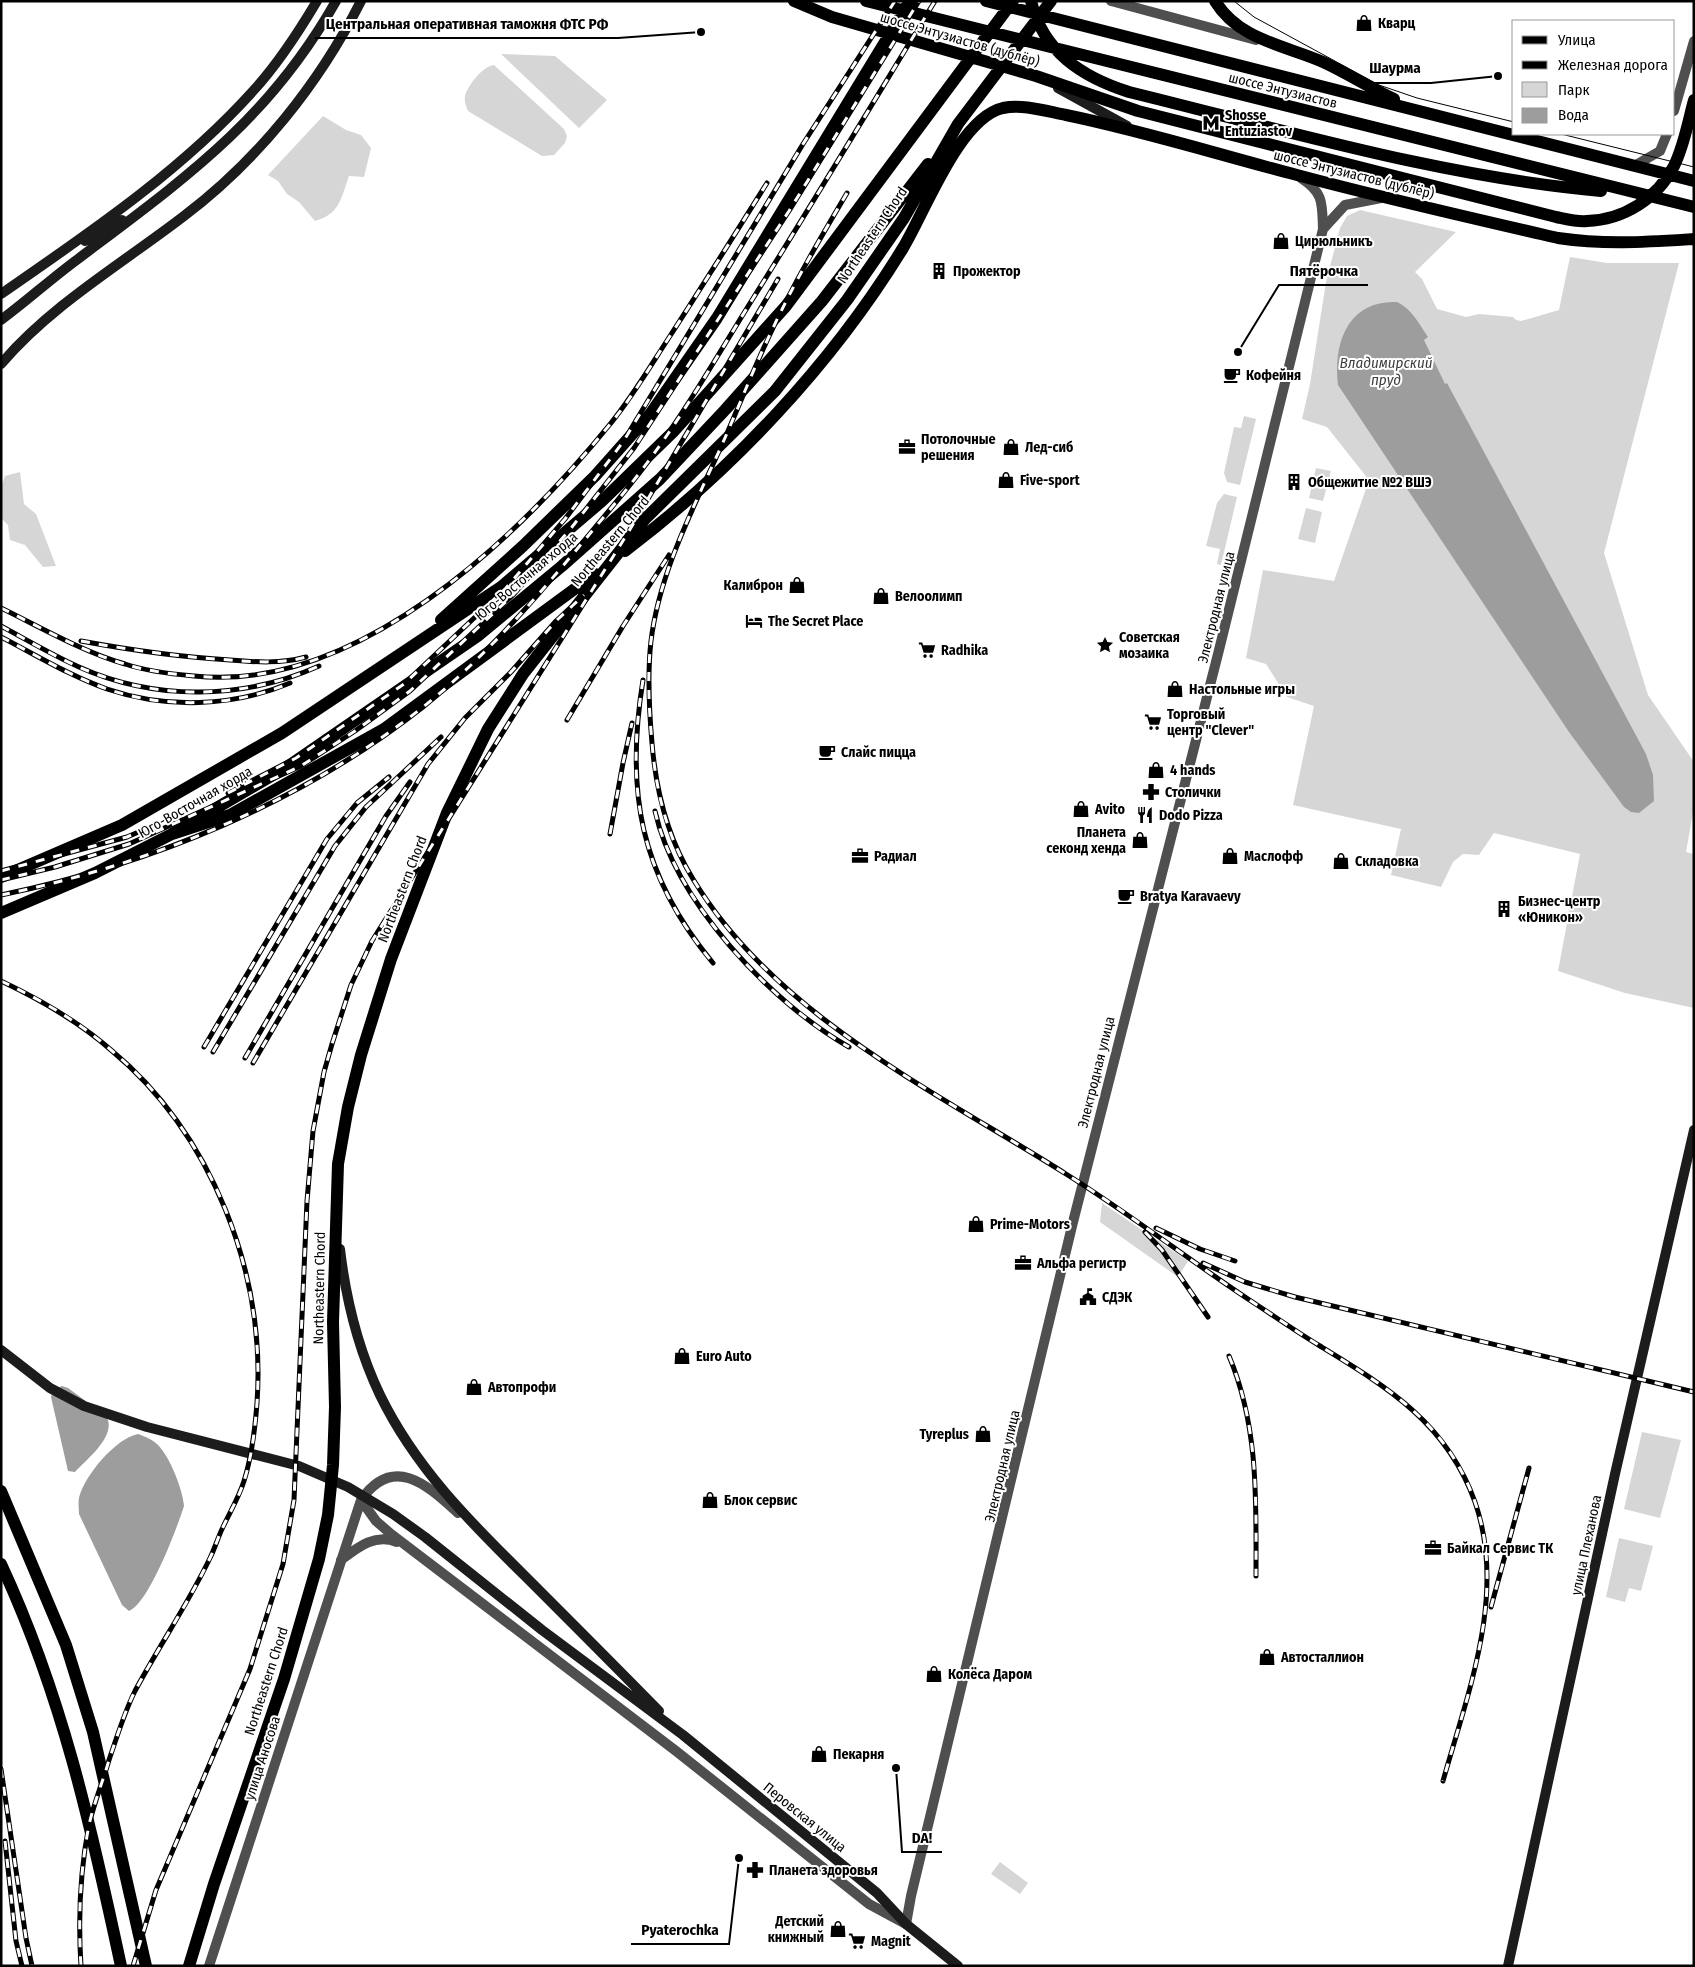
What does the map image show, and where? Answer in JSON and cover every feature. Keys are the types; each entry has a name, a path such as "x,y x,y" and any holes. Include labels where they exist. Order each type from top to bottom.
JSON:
{"main road":[{"path":"1,294 54,258 184,159 255,90 280,58 317,1"},
{"path":"1,320 76,260 158,200 224,144 292,71 336,1"},
{"path":"1,364 44,322 186,215 261,146 319,71 361,1"},
{"name":"шоссе Энтузиастов (дублёр)","path":"794,1 832,17 1036,76 1140,133 1297,176 1558,238 1592,244 1637,244 1694,239"},
{"name":"шоссе Энтузиастов","path":"866,1 1694,208"},
{"path":"403,654 523,546 595,476 651,413 717,318 910,1"},
{"name":"шоссе Энтузиастов","path":"986,1 1694,181"},
{"name":"Northeastern Chord","path":"1,877 122,825 282,733 501,587 602,501 673,432 786,306 1013,1"},
{"path":"1032,1 1045,36 1059,54 1077,70 1102,84 1391,157 1561,187 1641,194"},
{"name":"Northeastern Chord","path":"189,1966 214,1884 308,1602 328,1515 335,1407 333,1322 338,1164 348,1107 361,1055 391,958 448,812 488,729 523,674 645,518 775,391 847,300 904,218 958,124 1051,1"},
{"path":"1215,1 1238,27 1272,44 1325,63 1420,112"},
{"path":"1036,76 1138,110 1283,149 1556,218 1586,222 1608,218 1638,206 1664,183 1674,165 1694,100"},
{"path":"172,834 230,815 384,729 494,650 654,529 699,492 737,455 819,364 880,285 912,232 941,175 961,142 989,114 1003,108 1025,107 1140,133"},
{"name":"Юго-Восточная хорда","path":"1,913 95,873 172,834 290,764 479,635 562,566 660,479 725,410 822,301 958,124"},
{"path":"54,258 158,200"},
{"name":"улица Плеханова","path":"1508,1966 1615,1474 1694,1130"},
{"path":"336,1220 350,1310 379,1394 413,1452 433,1481 487,1538 683,1735"},
{"path":"1,1350 50,1388 92,1409 147,1428 299,1466 348,1487 393,1514 425,1537 542,1630 683,1735"},
{"path":"1,1491 66,1645 93,1732 146,1966"},
{"path":"1,1564 40,1654 68,1738 83,1794 121,1966"},
{"name":"Перовская улица","path":"683,1735 877,1893 906,1924 958,1966"}],"street":[{"path":"1111,1 1272,44"},
{"path":"1675,108 1694,41"},
{"path":"1634,166 1660,151 1667,135"},
{"name":"Электродная улица","path":"906,1924 911,1896 1073,1222 1218,654 1323,229 1319,194 1312,186 1297,176"},
{"name":"Электродная улица","path":"1323,229 1345,205 1384,197"},
{"path":"361,1500 376,1483 391,1476 414,1479 438,1494 487,1538"},
{"name":"Перовская улица","path":"361,1500 376,1521 676,1750 869,1904 906,1924"},
{"name":"улица Аносова","path":"208,1966 361,1500"},
{"path":"342,1560 358,1547 380,1539 394,1541 414,1550"}],"green space":[{"path":"501,54 555,56 607,100 579,128"},
{"path":"494,65 564,129 567,136 565,143 554,155 542,156 468,111 465,98 469,87 481,72"},
{"path":"323,116 346,130 361,135 371,148 364,177 349,176 335,209 330,214 315,221 299,202 287,194 278,181 268,175"},
{"path":"1360,210 1456,232 1415,272 1422,279 1437,309 1466,317 1479,314 1513,317 1521,321 1559,310 1570,257 1607,263 1679,263 1604,553 1648,695 1694,762 1694,807 1686,852 1694,854 1694,1008 1625,993 1558,971 1580,854 1494,833 1479,855 1463,854 1453,862 1441,887 1391,875 1401,829 1293,805 1314,706 1287,697 1266,664 1246,658 1263,570 1334,581 1369,480 1327,427 1302,419 1310,384 1326,282 1340,228 1347,216"},
{"path":"1244,416 1256,419 1240,485 1227,482 1224,473 1234,427 1241,428"},
{"path":"1316,468 1331,471 1323,501 1309,498"},
{"path":"20,472 24,504 36,514 56,566 43,567 25,545 10,540 8,525 1,518 1,488 5,476"},
{"path":"1224,494 1237,497 1221,565 1217,564 1220,549 1206,546 1217,503"},
{"path":"1306,508 1322,512 1315,543 1298,539"},
{"path":"1102,1203 1188,1261 1178,1277 1100,1222"},
{"path":"1642,1432 1681,1440 1660,1518 1624,1509"},
{"path":"1619,1538 1653,1546 1641,1591 1629,1588 1625,1602 1606,1597"},
{"path":"1000,1862 1028,1883 1020,1894 991,1874"}],"water":[{"name":"Владимирский пруд","path":"1397,302 1411,313 1428,337 1424,340 1445,384 1447,383 1646,754 1653,775 1654,801 1639,813 1631,812 1624,807 1569,732 1338,385 1338,354 1341,340 1347,327 1366,308 1380,303"},
{"path":"62,1386 68,1388 106,1416 109,1423 105,1439 75,1472 68,1471 51,1397 53,1390"},
{"path":"138,1434 149,1438 163,1450 178,1483 184,1506 169,1547 153,1580 137,1605 129,1611 122,1605 79,1514 79,1498 87,1479 102,1459 120,1443"}],"tram line":[{"path":"1234,1 1254,17 1379,85 1417,98 1512,122"},
{"path":"1565,135 1694,167"}],"railway":[{"path":"228,793 296,758 404,684 506,588 565,519 623,442 803,144 895,1"},
{"path":"1,880 55,867 129,844 301,766 355,731 410,691 513,595 572,527 634,448 789,211 919,1"},
{"path":"1,895 57,882 169,847 223,825 276,800 327,773 376,741 423,707 485,652 560,569 641,471 664,440 703,381 935,1"},
{"path":"1,608 62,639 109,659 150,670 194,676 255,675 314,660 372,634 428,600 480,559 529,514 572,468 619,413 695,298 767,183"},
{"path":"847,193 799,276 767,340 682,533 663,586 651,641 649,667 650,718 656,779 664,814 676,847 693,879 727,928 768,971 813,1011 861,1047 1090,1189 1251,1301 1369,1377 1412,1410 1431,1429 1448,1450 1463,1474 1475,1502 1484,1537 1487,1572 1486,1607 1473,1678 1443,1781"},
{"path":"133,1966 156,1890 250,1669 283,1564 294,1500 307,1201 313,1131 324,1072 351,985 372,941 626,536 778,279"},
{"path":"567,720 623,626 669,555"},
{"path":"253,1063 428,764 465,718 511,672 556,621 584,595"},
{"path":"1,626 79,667 108,678 168,691 230,690 290,677 319,666"},
{"path":"1,637 66,672 93,684 152,700 176,702 223,701 246,697 290,683"},
{"path":"81,641 155,653 239,661 278,662 306,657"},
{"path":"643,680 636,759 638,795 644,830 654,864 669,897 688,930 713,963"},
{"path":"610,834 632,723"},
{"path":"213,1052 335,846 366,807 441,737"},
{"path":"204,1047 327,839 357,803 389,777"},
{"path":"245,1058 386,816 410,782"},
{"path":"655,811 666,845 683,880 704,913 730,946 788,1004 819,1028 849,1047"},
{"path":"1,871 127,837 150,827"},
{"path":"1,981 59,1012 98,1039 147,1084 178,1122 204,1164 225,1209 241,1256 252,1305 257,1354 257,1403 254,1433 247,1472 242,1487 212,1554 131,1699 93,1809 86,1842 82,1877 80,1913 81,1966"},
{"path":"1156,1228 1200,1249 1235,1261"},
{"path":"1145,1232 1162,1250 1208,1317"},
{"path":"1203,1263 1245,1282 1295,1297 1694,1392"},
{"path":"1229,1356 1239,1383 1251,1437 1254,1464 1256,1576"},
{"path":"1491,1607 1529,1468"},
{"path":"1,1769 26,1938 32,1966"},
{"path":"5,1841 16,1941 22,1966"}],"place":[{"name":"Кварц","path":"1364,23"},
{"name":"Центральная оперативная таможня ФТС РФ","path":"701,32"},
{"name":"Шаурма","path":"1498,76"},
{"name":"Shosse Entuziastov","path":"1211,123"},
{"name":"Цирюльникъ","path":"1281,241"},
{"name":"Прожектор","path":"939,271"},
{"name":"Пятёрочка","path":"1238,352"},
{"name":"Кофейня","path":"1232,375"},
{"name":"Потолочные решения","path":"907,447"},
{"name":"Лед-сиб","path":"1011,447"},
{"name":"Five-sport","path":"1006,480"},
{"name":"Общежитие №2 ВШЭ","path":"1294,482"},
{"name":"Калиброн","path":"797,585"},
{"name":"Велоолимп","path":"881,596"},
{"name":"The Secret Place","path":"754,621"},
{"name":"Советская мозаика","path":"1105,645"},
{"name":"Radhika","path":"927,650"},
{"name":"Настольные игры","path":"1175,689"},
{"name":"Торговый центр \"Clever\"","path":"1153,722"},
{"name":"Слайс пицца","path":"827,752"},
{"name":"4 hands","path":"1156,770"},
{"name":"Столички","path":"1151,792"},
{"name":"Avito","path":"1081,809"},
{"name":"Dodo Pizza","path":"1145,815"},
{"name":"Планета секонд хенда","path":"1140,840"},
{"name":"Радиал","path":"860,856"},
{"name":"Маслофф","path":"1230,856"},
{"name":"Складовка","path":"1341,861"},
{"name":"Bratya Karavaevy","path":"1126,896"},
{"name":"Бизнес-центр «Юникон»","path":"1504,909"},
{"name":"Prime-Motors","path":"976,1224"},
{"name":"Альфа регистр","path":"1023,1263"},
{"name":"СДЭК","path":"1088,1297"},
{"name":"Euro Auto","path":"682,1356"},
{"name":"Автопрофи","path":"474,1387"},
{"name":"Tyreplus","path":"983,1434"},
{"name":"Блок сервис","path":"710,1500"},
{"name":"Байкал Сервис ТК","path":"1433,1548"},
{"name":"Автосталлион","path":"1267,1657"},
{"name":"Колёса Даром","path":"934,1674"},
{"name":"Пекарня","path":"819,1754"},
{"name":"DA!","path":"896,1768"},
{"name":"Pyaterochka","path":"739,1858"},
{"name":"Планета здоровья","path":"755,1870"},
{"name":"Детский книжный","path":"838,1929"},
{"name":"Magnit","path":"857,1941"}]}
